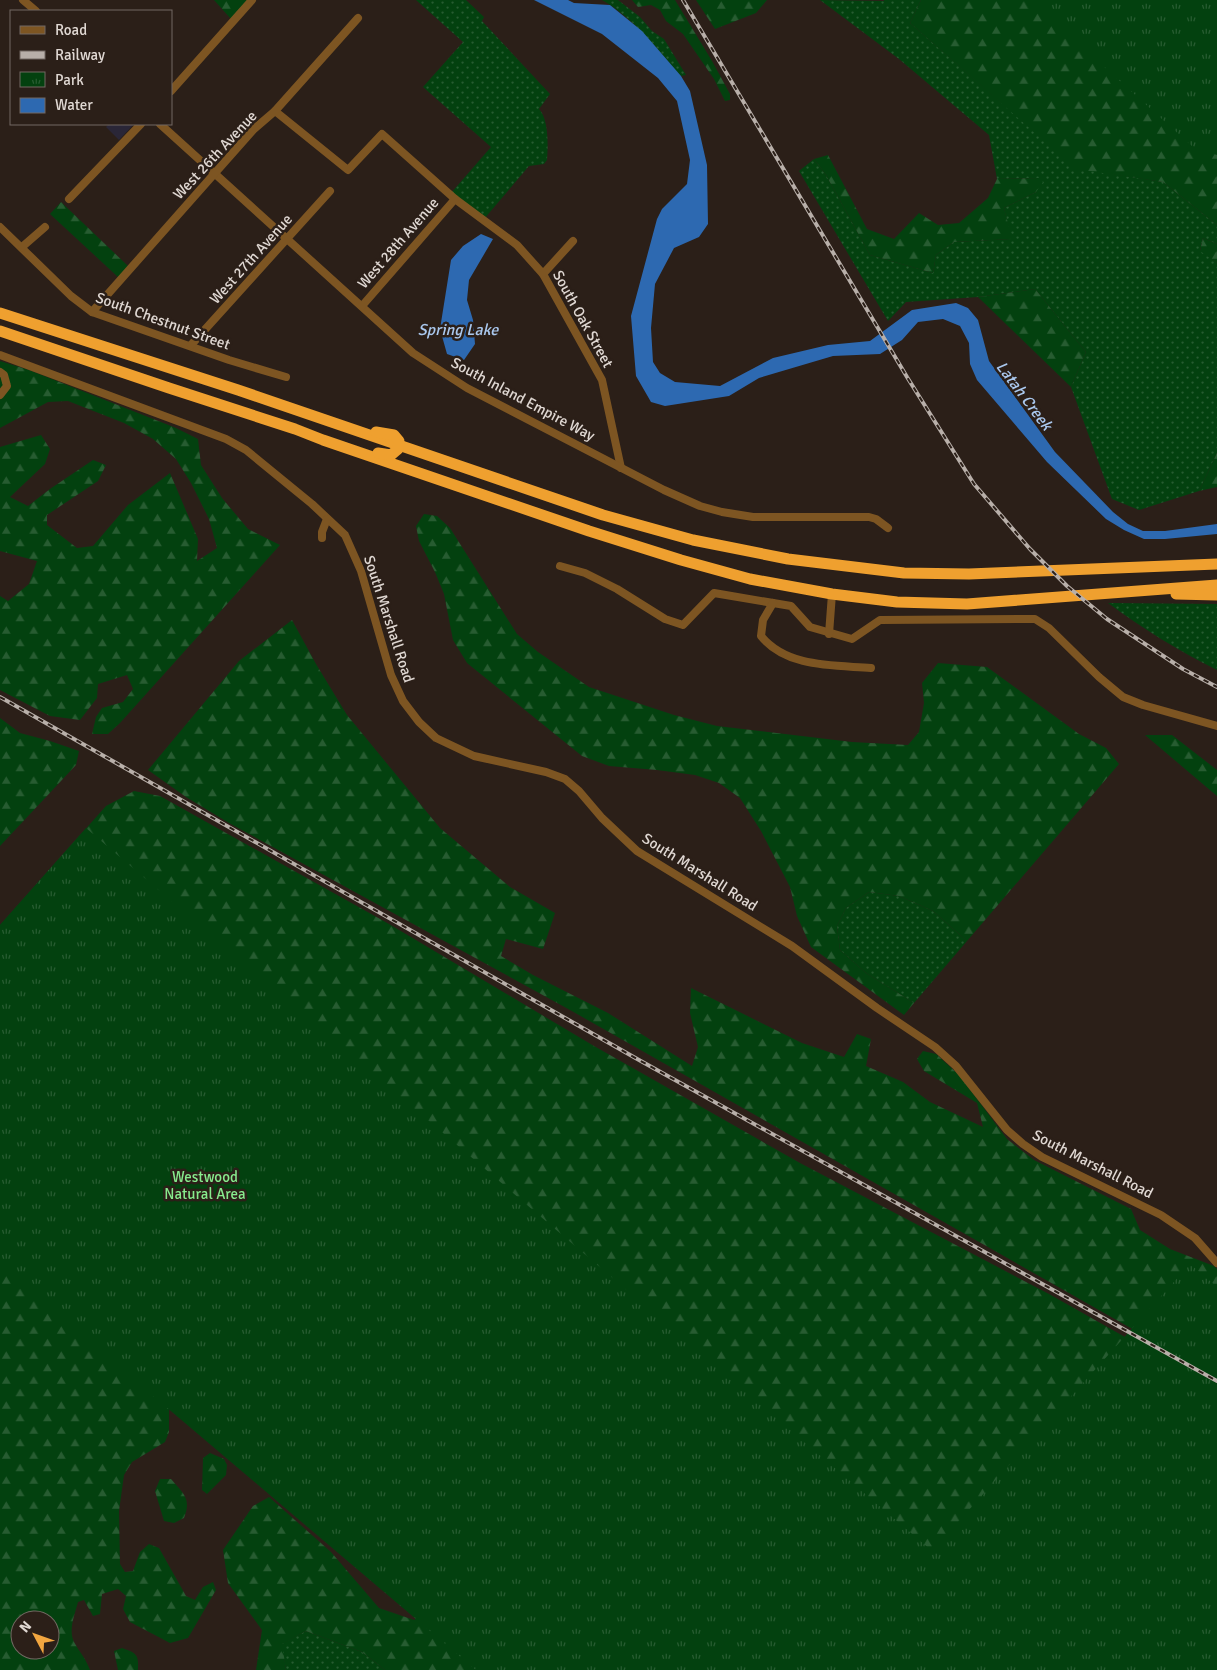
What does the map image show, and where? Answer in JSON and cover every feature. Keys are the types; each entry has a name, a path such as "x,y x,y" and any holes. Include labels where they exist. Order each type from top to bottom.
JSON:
{"highway":[{"path":"0,313 292,408 314,412 367,430 394,435 398,438 399,446 396,451 388,456 326,435 295,429"},
{"path":"0,331 295,429 517,507 681,560 750,579 832,594 897,602 967,604 1217,584"},
{"path":"399,446 603,515 693,540 788,559 904,573 968,574 1217,564"},
{"path":"1125,569 1168,560 1217,558"},
{"path":"1124,592 1217,595"}],"street":[{"path":"23,0 35,10"},
{"path":"172,90 252,0"},
{"name":"West 26th Avenue","path":"92,312 253,130 275,111 358,18"},
{"name":"South Oak Street","path":"275,111 348,170 382,134 455,199 517,245 542,274 602,380 621,468"},
{"path":"69,198 140,125"},
{"name":"South Inland Empire Way","path":"161,125 413,353 467,388 621,468 700,506 722,512 753,516 869,517 876,519 888,528"},
{"name":"West 27th Avenue","path":"191,345 330,191"},
{"name":"West 28th Avenue","path":"362,306 455,199"},
{"path":"22,247 45,226"},
{"name":"South Chestnut Street","path":"0,227 71,296 92,312 191,345 229,360 286,377"},
{"path":"542,274 573,241"},
{"name":"South Marshall Road","path":"0,355 226,439 246,450 312,504 345,536 361,571 391,675 403,701 419,722 436,738 474,756 546,772 565,779 579,791 602,818 638,850 792,946 877,1008 935,1047 956,1066 1007,1130 1023,1144 1050,1160 1161,1215 1195,1238 1217,1263"},
{"path":"0,372 4,375 7,386 0,395"},
{"path":"322,538 322,532 327,519"},
{"path":"560,566 585,573 617,589 665,619 683,625 714,593 791,606 810,627 829,634 852,639 880,620 1035,619 1049,628 1099,677 1123,697 1217,726"},
{"path":"829,634 832,594"},
{"path":"773,603 763,620 761,636 769,645 809,664 871,668"}],"shaded area":[{"path":"108,125 133,125 119,140 106,127"}],"green space":[{"path":"214,0 249,0 231,19"},
{"path":"416,0 466,0 484,17 482,21 550,94 539,109 545,119 548,141 547,160 544,164 529,166 484,219 451,193 491,147 423,87 463,42"},
{"path":"602,0 618,0 640,17 652,31 664,39 686,75 681,76 635,25 614,7"},
{"path":"632,0 675,0 712,61 730,94 730,100 725,101 714,79 683,34 666,21 660,10 651,5 638,7"},
{"path":"696,0 767,0 756,13 715,29"},
{"path":"820,0 921,0 910,23 1076,168 1163,182 1217,225 1217,244 1203,238 1200,250 1217,263 1217,453 1199,491 1139,510 1112,499 1071,387 1086,352 1035,289 978,297 906,302 888,321 799,171 814,159 826,175 870,255 933,273 936,255 954,242 1011,239 1004,208 1036,192 1039,178 997,179 989,135 899,59"},
{"path":"921,0 1217,0 1217,225 1163,182 1076,169 910,23"},
{"path":"1030,0 1217,0 1217,155 1193,147"},
{"path":"828,155 867,229 894,239 919,213 938,225 959,223 988,198 997,179 1039,178 1043,182 1036,192 1004,208 1012,239 954,242 936,255 933,273 870,255 826,175 814,159"},
{"path":"61,202 128,266 118,277 50,214"},
{"path":"1203,238 1217,244 1217,263 1200,251"},
{"path":"1035,289 1086,352 1071,387 978,297"},
{"path":"0,361 29,370 176,428 198,439 201,465 222,498 248,529 280,545 108,734 92,734 96,717 102,708 123,702 133,689 127,675 98,684 97,698 80,720 50,716 0,690 0,596 8,601 29,584 37,561 0,551 0,447 41,435 50,449 45,464 10,497 28,506 93,460 106,465 98,481 47,515 47,525 77,548 93,546 128,505 170,473 198,539 197,561 217,548 209,519 191,483 176,459 153,439 124,423 68,401 48,402 0,428"},
{"path":"1217,453 1217,487 1199,491"},
{"path":"424,514 437,516 450,528 517,634 538,652 589,687 674,715 717,726 852,742 908,745 919,732 924,703 922,683 938,663 987,667 1079,734 1106,748 1119,764 967,941 933,911 899,896 869,892 846,908 837,926 840,950 866,973 914,1003 904,1015 811,947 797,916 790,887 761,831 740,798 719,783 695,775 609,766 582,756 467,663 453,640 444,594 419,541 416,526"},
{"path":"1108,603 1217,604 1217,670 1161,639"},
{"path":"292,620 347,715 440,828 510,887 555,913 543,949 506,939 501,956 533,975 608,1013 692,1066 698,1047 690,1013 691,988 802,1043 844,1057 857,1034 871,1039 866,1066 903,1082 930,1102 983,1127 977,1103 924,1071 917,1059 923,1051 936,1054 959,1075 1007,1139 1034,1160 1131,1209 1140,1230 1170,1249 1214,1266 1217,1269 1217,1377 570,1010 229,823 186,797 148,770 239,661"},
{"path":"0,718 20,733 79,751 76,765 0,846"},
{"path":"1145,735 1172,735 1217,770 1217,796"},
{"path":"134,791 160,796 389,924 594,1046 800,1163 1049,1294 1217,1389 1217,1670 169,1392 169,1432 165,1442 132,1462 124,1475 119,1511 120,1564 125,1572 133,1571 140,1552 149,1544 159,1548 186,1596 195,1600 203,1587 213,1582 216,1590 188,1638 170,1643 130,1622 123,1609 126,1596 118,1589 102,1594 100,1614 93,1616 84,1600 78,1602 73,1622 72,1637 90,1670 0,1670 0,925 106,806"},
{"name":"Westwood Natural Area","path":"86,828 932,1551 1190,1264 1217,1287 1217,1670 476,1670 0,1266 0,925"},
{"path":"869,892 899,896 933,911 967,941 914,1003 866,973 840,950 837,926 846,908"},
{"path":"210,1453 224,1459 227,1465 226,1475 207,1494 202,1490 203,1458"},
{"path":"160,1479 171,1479 187,1501 184,1518 174,1523 164,1521 155,1491"},
{"path":"269,1497 331,1552 379,1608 414,1620 445,1598 523,1670 385,1670 362,1652 306,1631 282,1644 285,1670 256,1670 262,1630 228,1583 223,1550 253,1506"},
{"path":"306,1631 362,1652 385,1670 285,1670 281,1644"},
{"path":"122,1648 136,1655 138,1670 118,1670 114,1651"}],"water":[{"path":"534,0 568,0 574,3 610,5 642,31 681,76 690,91 707,165 708,224 699,237 674,248 655,284 651,328 653,362 660,373 675,382 720,386 773,358 828,345 870,341 912,310 956,303 968,308 978,320 989,361 1055,452 1113,512 1128,524 1143,531 1165,531 1217,524 1217,534 1144,539 1106,519 1047,462 977,380 970,364 969,343 960,326 943,319 918,322 902,340 880,354 833,356 759,378 729,396 665,406 651,402 636,376 631,316 657,219 662,209 687,184 690,160 677,101 658,78 602,34"},
{"name":"Spring Lake","path":"481,234 493,239 469,280 467,300 473,320 475,344 464,360 447,354 440,329 451,260 463,246"}],"railway":[{"path":"683,0 907,377 974,484 1030,549 1067,586 1107,619 1183,669 1217,687"},
{"path":"0,697 639,1060 1217,1381"}],"water label":[{"name":"Latah Creek","path":"1024,396"}]}
